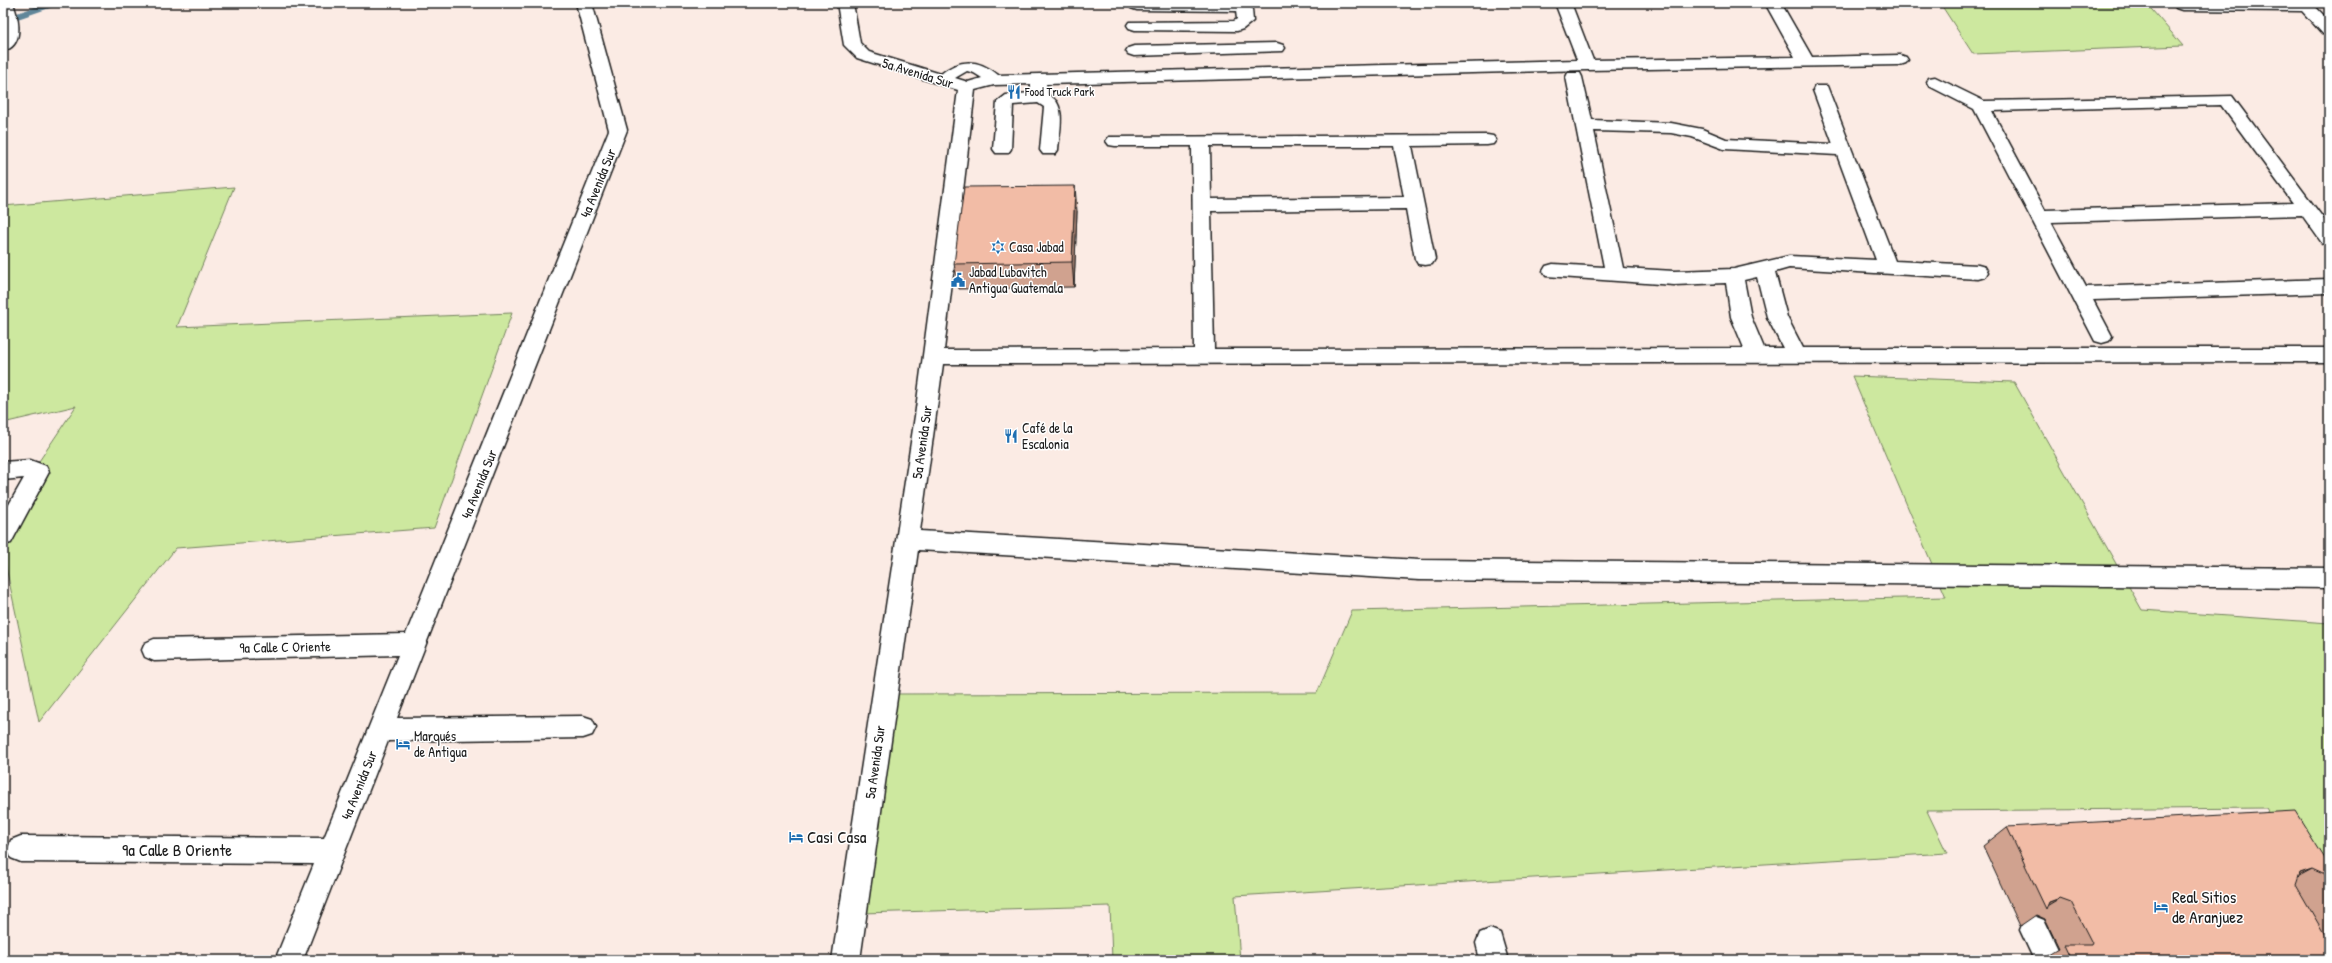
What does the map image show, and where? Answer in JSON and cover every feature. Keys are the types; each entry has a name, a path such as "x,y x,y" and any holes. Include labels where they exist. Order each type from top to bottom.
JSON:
{"street":[{"name":"4a Avenida Sur","path":"289,960 416,644 618,130 584,3"},
{"name":"5a Avenida Sur","path":"845,3 852,45 857,51 874,60 967,87 934,357 846,960"},
{"path":"1562,3 1587,65"},
{"path":"1774,3 1806,61"},
{"path":"1133,76 1135,25 1137,4 1241,6 1244,9 1245,21 1238,26 1135,25"},
{"path":"2182,5 2305,5 2329,31"},
{"path":"3,46 8,40 13,26 9,10"},
{"path":"1134,51 1277,48"},
{"path":"967,87 994,80 1587,65 1900,60"},
{"path":"943,80 956,68 968,66 981,68 994,80"},
{"path":"1574,77 1615,274"},
{"path":"1039,80 1040,98"},
{"path":"1935,82 1981,106 2226,100 2329,239"},
{"path":"1821,90 1888,267"},
{"path":"1002,149 1005,102 1012,99 1040,98 1048,101 1052,107 1049,150"},
{"path":"1981,106 2102,336"},
{"path":"1583,125 1672,128 1696,133 1724,144 1843,150"},
{"path":"1402,140 1425,259"},
{"path":"1115,141 1487,140"},
{"path":"1201,141 1204,356"},
{"path":"1202,205 1414,203"},
{"path":"2039,216 2307,209"},
{"path":"1553,271 1674,278 1734,276 1789,262 1978,272"},
{"path":"1765,269 1777,317 1796,355"},
{"path":"1734,276 1741,318 1756,354"},
{"path":"2080,294 2329,286"},
{"path":"934,357 1756,354 2329,355"},
{"path":"3,471 30,469 38,472 35,481 3,536"},
{"path":"908,540 1419,570 2329,578"},
{"name":"9a Calle C Oriente","path":"154,650 416,644"},
{"path":"381,730 583,727"},
{"name":"9a Calle B Oriente","path":"21,849 333,851"},
{"path":"2034,930 2048,960"}],"green space":[{"path":"1940,3 2146,3 2183,46 1973,54"},
{"path":"234,187 177,327 512,313 434,528 176,548 39,722 3,553 3,515 76,406 3,423 3,206"},
{"path":"1852,376 2014,382 2142,610 2329,623 2329,907 2266,808 1927,811 1947,853 1235,896 1240,960 1112,960 1110,906 861,913 889,694 1317,693 1352,611 1946,597"}],"building":[{"path":"1075,186 1072,262 954,264 964,187"},
{"name":"Real Sitios de Aranjuez","path":"2295,811 2329,865 2329,884 2323,874 2312,869 2300,873 2296,885 2329,942 2329,960 2071,960 2064,945 2091,945 2092,943 2071,902 2060,898 2049,902 2046,909 2007,827"}],"waterway":[{"path":"3,21 55,3"}],"place":[{"name":"Food Truck Park","path":"1014,92"},
{"name":"Casa Jabad","path":"998,247"},
{"name":"Jabad Lubavitch Antigua Guatemala","path":"958,280"},
{"name":"Café de la Escalonia","path":"1011,436"},
{"name":"Marqués de Antigua","path":"403,744"},
{"name":"Casi Casa","path":"796,837"},
{"name":"Real Sitios de Aranjuez","path":"2161,907"}]}
